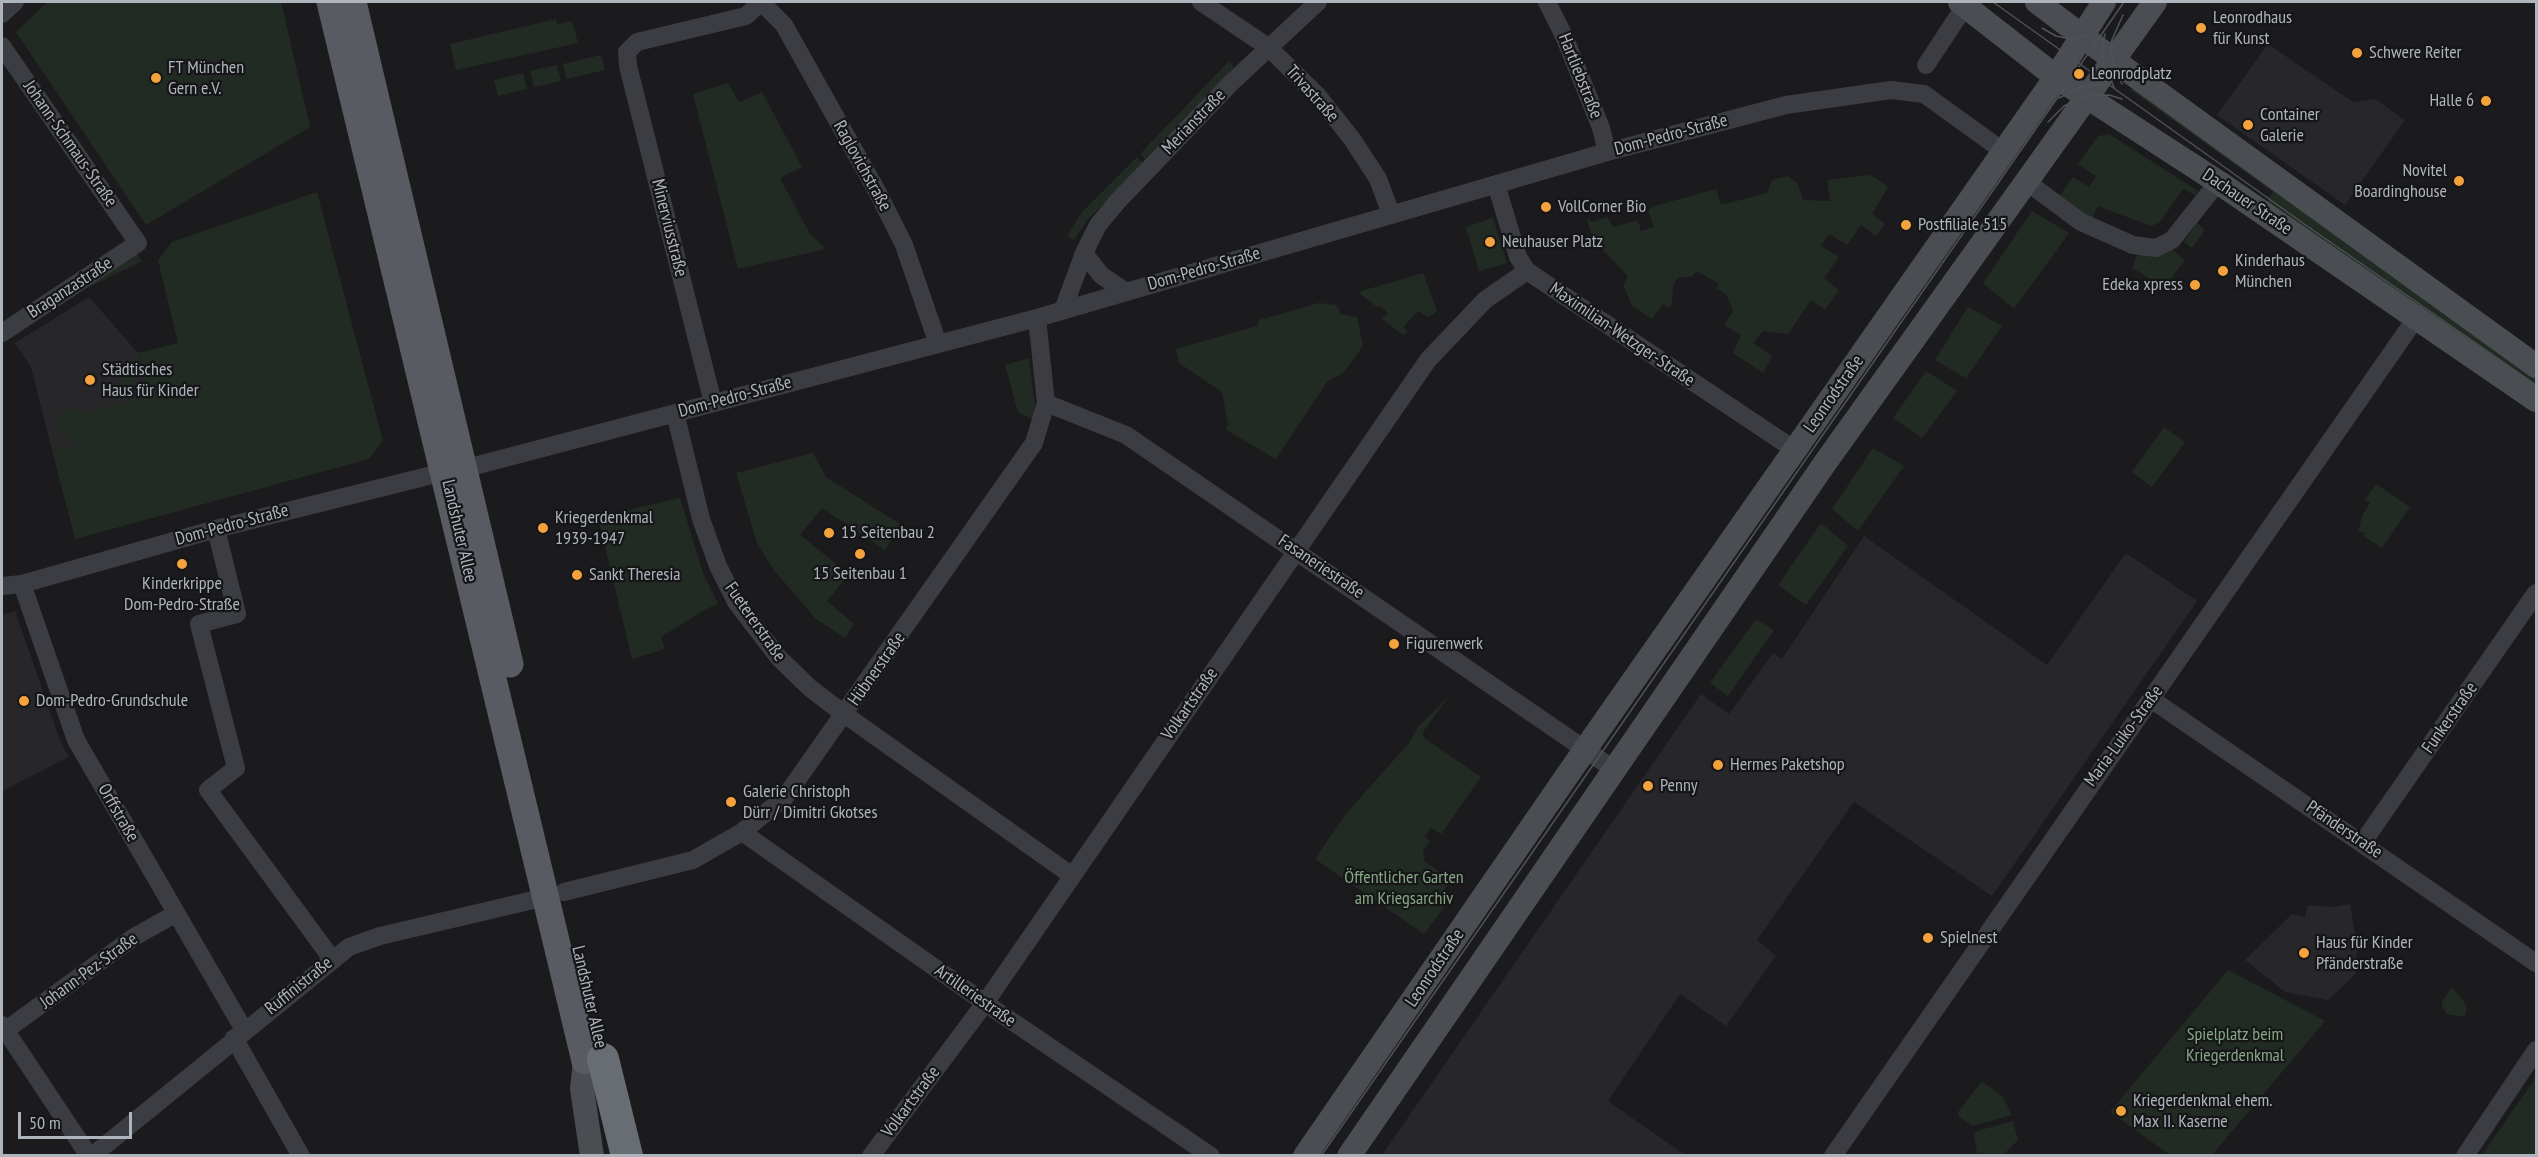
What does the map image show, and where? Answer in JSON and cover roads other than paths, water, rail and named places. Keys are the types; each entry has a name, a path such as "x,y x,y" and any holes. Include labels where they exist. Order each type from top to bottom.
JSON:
{"highway":[{"name":"Landshuter Allee","path":"594,1060 607,1155"},
{"name":"Landshuter Allee","path":"594,1060 627,1155"}],"main road":[{"name":"Landshuter Allee","path":"330,2 454,470 594,1060 619,1082 643,1155"},
{"name":"Dachauer Straße","path":"2037,2 2536,366"},
{"name":"Leonrodstraße","path":"1305,1155 1584,751 2056,77 2104,2"},
{"name":"Leonrodstraße","path":"1349,1155 1826,463 2155,2"},
{"name":"Dachauer Straße","path":"1963,4 2056,77 2218,182 2536,400"},
{"name":"Landshuter Allee","path":"357,9 454,470"},
{"name":"Landshuter Allee","path":"592,1155 582,1089 594,1060"}],"street":[{"path":"2,14 15,2"},
{"name":"Minerviusstraße","path":"713,403 628,66 627,52 637,42 746,16 761,2"},
{"name":"Raglovichstraße","path":"761,2 784,25 878,193 904,245 938,344"},
{"name":"Trivastraße","path":"1201,2 1268,47 1318,96 1352,139 1378,178 1391,214"},
{"name":"Merianstraße","path":"1063,310 1084,253 1098,225 1117,202 1268,47 1318,2"},
{"name":"Hartliebstraße","path":"1547,2 1564,36 1601,128 1607,152"},
{"path":"1963,4 1925,68 1924,94 2003,152"},
{"name":"Johann-Schmaus-Straße","path":"2,46 138,243"},
{"name":"Dom-Pedro-Straße","path":"2,586 22,584 216,529 454,470 1037,318 1607,152 1786,105 1876,91 1891,90 1924,94"},
{"path":"2027,182 2081,222 2133,245 2156,248 2172,240 2218,182"},
{"path":"1496,184 1518,257 1527,271"},
{"name":"Braganzastraße","path":"2,333 138,243"},
{"path":"1084,253 1101,275 1126,292"},
{"name":"Maximilian-Wetzger-Straße","path":"1527,271 1795,450"},
{"name":"Volkartstraße","path":"871,1155 985,1003 1428,360 1485,300 1527,271"},
{"name":"Hübnerstraße","path":"555,895 693,860 742,832 785,797 1034,443 1046,403 1037,318"},
{"name":"Maria-Luiko-Straße","path":"1833,1155 2080,797 2151,699 2244,561 2416,318"},
{"name":"Fasaneriestraße","path":"1046,403 1126,435 1584,751"},
{"name":"Fuetererstraße","path":"675,413 700,519 718,566 736,602 785,665 844,714 1071,876"},
{"path":"216,529 237,614 199,624 236,768 208,790 332,959"},
{"name":"Orffstraße","path":"22,584 76,740 174,914 301,1155"},
{"name":"Funkerstraße","path":"2362,842 2536,593"},
{"name":"Pfänderstraße","path":"2151,699 2536,963"},
{"path":"1584,751 1615,770"},
{"name":"Artilleriestraße","path":"742,832 985,1003 1211,1155"},
{"name":"Ruffinistraße","path":"91,1155 332,959 363,941 555,895"},
{"name":"Johann-Pez-Straße","path":"4,1028 134,938 174,914"},
{"path":"4,1028 91,1155"},
{"path":"2465,1155 2536,1050"}],"tram line":[{"path":"1993,2 2307,226 2536,385"},
{"path":"1321,1156 2124,2"},
{"path":"2122,84 2115,71 2111,42 2123,15"},
{"path":"2042,28 2056,36 2070,39 2091,35 2102,27"},
{"path":"2105,34 2102,46 2103,64 2114,87"},
{"path":"2059,98 2083,86 2107,85"},
{"path":"2048,122 2064,106 2085,96 2109,95 2122,99"}],"place":[{"name":"Leonrodhaus für Kunst","path":"2201,28"},
{"name":"Schwere Reiter","path":"2357,53"},
{"name":"Leonrodplatz","path":"2079,74"},
{"name":"FT München Gern e.V.","path":"156,78"},
{"name":"Halle 6","path":"2486,101"},
{"name":"Container Galerie","path":"2248,125"},
{"name":"Novitel Boardinghouse","path":"2459,181"},
{"name":"VollCorner Bio","path":"1546,207"},
{"name":"Postfiliale 515","path":"1906,225"},
{"name":"Neuhauser Platz","path":"1490,242"},
{"name":"Kinderhaus München","path":"2223,271"},
{"name":"Edeka xpress","path":"2195,285"},
{"name":"Städtisches Haus für Kinder","path":"90,380"},
{"name":"Kriegerdenkmal 1939-1947","path":"543,528"},
{"name":"15 Seitenbau 2","path":"829,533"},
{"name":"15 Seitenbau 1","path":"860,554"},
{"name":"Kinderkrippe Dom-Pedro-Straße","path":"182,564"},
{"name":"Sankt Theresia","path":"577,575"},
{"name":"Figurenwerk","path":"1394,644"},
{"name":"Dom-Pedro-Grundschule","path":"24,701"},
{"name":"Hermes Paketshop","path":"1718,765"},
{"name":"Penny","path":"1648,786"},
{"name":"Galerie Christoph Dürr / Dimitri Gkotses","path":"731,802"},
{"name":"Spielnest","path":"1928,938"},
{"name":"Haus für Kinder Pfänderstraße","path":"2304,953"},
{"name":"Kriegerdenkmal ehem. Max II. Kaserne","path":"2121,1111"}],"park label":[{"name":"Öffentlicher Garten am Kriegsarchiv","path":"1404,888"},
{"name":"Spielplatz beim Kriegerdenkmal","path":"2235,1045"}]}
